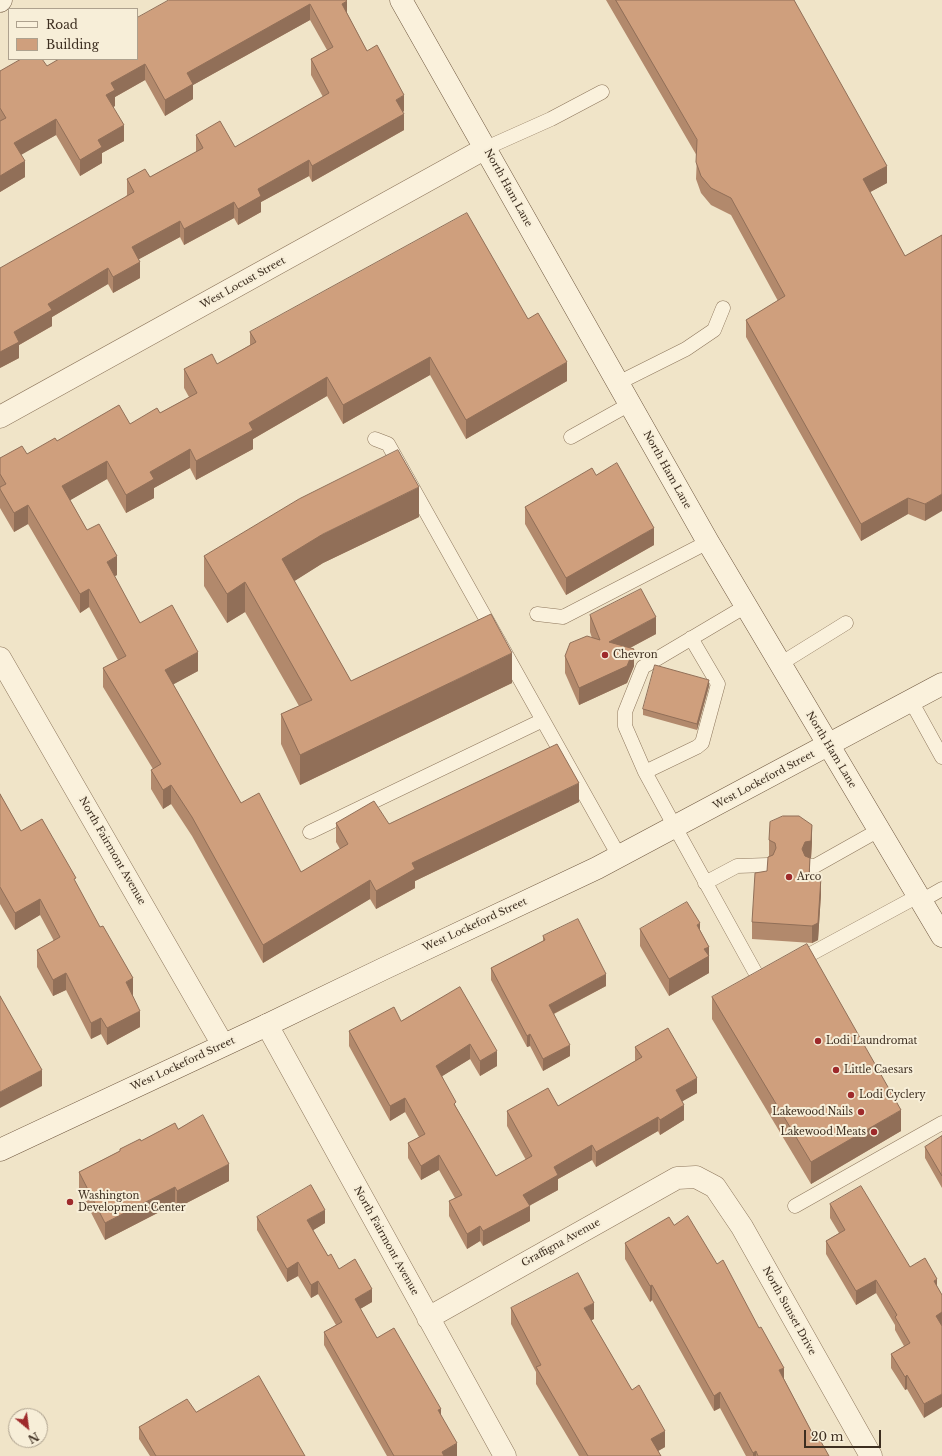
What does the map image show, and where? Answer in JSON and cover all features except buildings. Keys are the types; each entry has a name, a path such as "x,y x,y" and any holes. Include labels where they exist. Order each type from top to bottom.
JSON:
{"street":[{"name":"North Ham Lane","path":"401,0 708,542 942,936"},
{"name":"West Locust Street","path":"0,417 486,148"},
{"name":"North Fairmont Avenue","path":"0,658 223,1045"},
{"name":"West Lockeford Street","path":"0,1150 267,1025 619,856 942,684"},
{"name":"North Fairmont Avenue","path":"267,1025 505,1456"},
{"name":"Graffigna Avenue","path":"428,1318 677,1178 696,1177"},
{"name":"North Sunset Drive","path":"696,1177 715,1187 742,1227 871,1456"}],"lane":[{"path":"486,148 551,119 602,92"},
{"path":"618,383 686,349 714,330 723,308"},
{"path":"571,437 630,404"},
{"path":"375,439 388,444 619,856"},
{"path":"537,614 563,617 708,542"},
{"path":"746,606 643,667 625,712 625,726 674,828 760,981 920,898 942,889"},
{"path":"780,664 846,623"},
{"path":"646,772 697,747 702,743 718,684 691,638"},
{"path":"911,701 942,757"},
{"path":"310,832 543,720"},
{"path":"810,866 815,866 879,830"},
{"path":"705,883 737,866 768,866"},
{"path":"795,1206 942,1123"}],"place":[{"name":"Chevron","path":"605,655"},
{"name":"Arco","path":"789,877"},
{"name":"Lodi Laundromat","path":"818,1041"},
{"name":"Little Caesars","path":"836,1070"},
{"name":"Lodi Cyclery","path":"851,1095"},
{"name":"Lakewood Nails","path":"861,1112"},
{"name":"Lakewood Meats","path":"874,1132"},
{"name":"Washington Development Center","path":"70,1202"}]}
